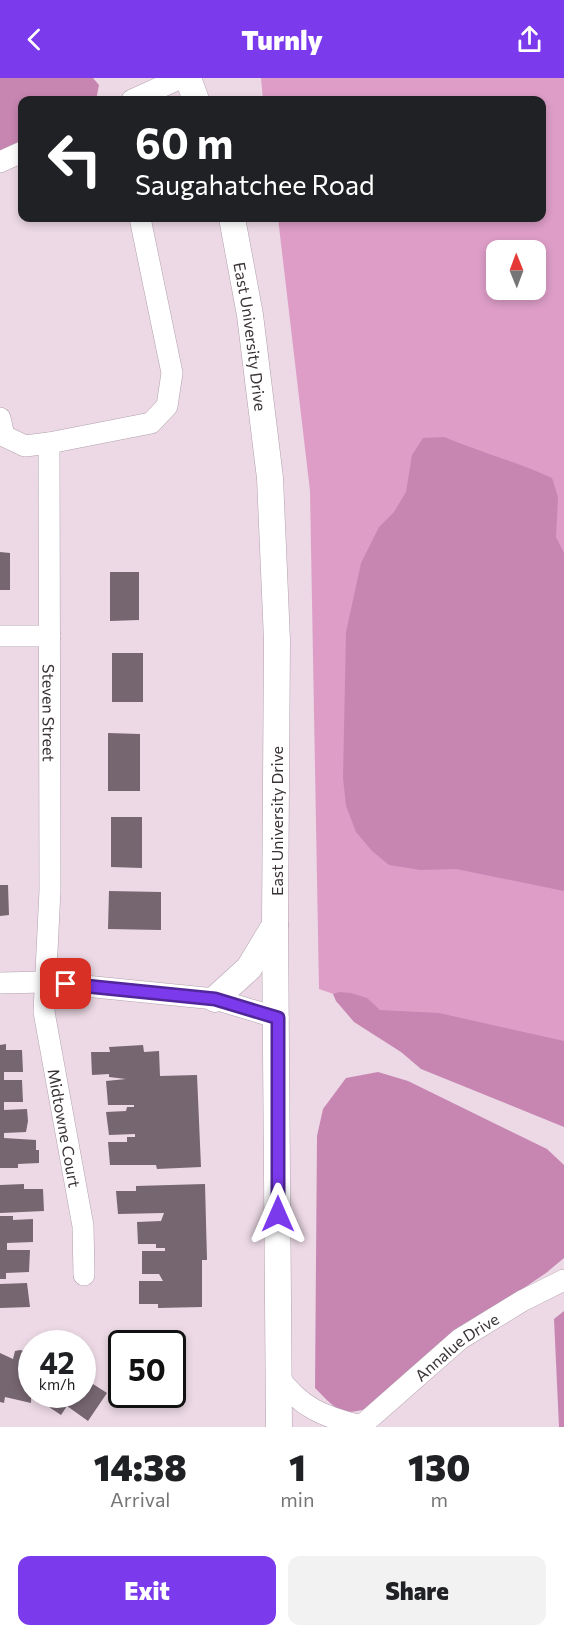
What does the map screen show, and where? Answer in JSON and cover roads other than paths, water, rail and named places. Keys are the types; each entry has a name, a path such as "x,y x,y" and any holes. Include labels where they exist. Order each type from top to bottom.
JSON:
{"main road":[{"path":"188,78 195,96"},
{"name":"East University Drive","path":"233,222 250,315 270,478 277,640 275,925 278,1018 279,1427"},
{"path":"215,999 249,968 275,925"}],"street":[{"path":"141,96 181,78"},
{"path":"0,162 18,154"},
{"path":"0,418 4,436 25,446 151,423 167,406 172,373 141,222"},
{"name":"Steven Street","path":"45,982 50,890 49,443"},
{"path":"0,636 50,636"},
{"path":"0,983 45,982 215,999 278,1018"},
{"name":"Midtowne Court","path":"45,982 44,1012 83,1226 84,1275"},
{"name":"Annalue Drive","path":"361,1427 460,1339 522,1301 564,1280"},
{"path":"278,1376 291,1394 303,1404 325,1415 361,1427"}]}
